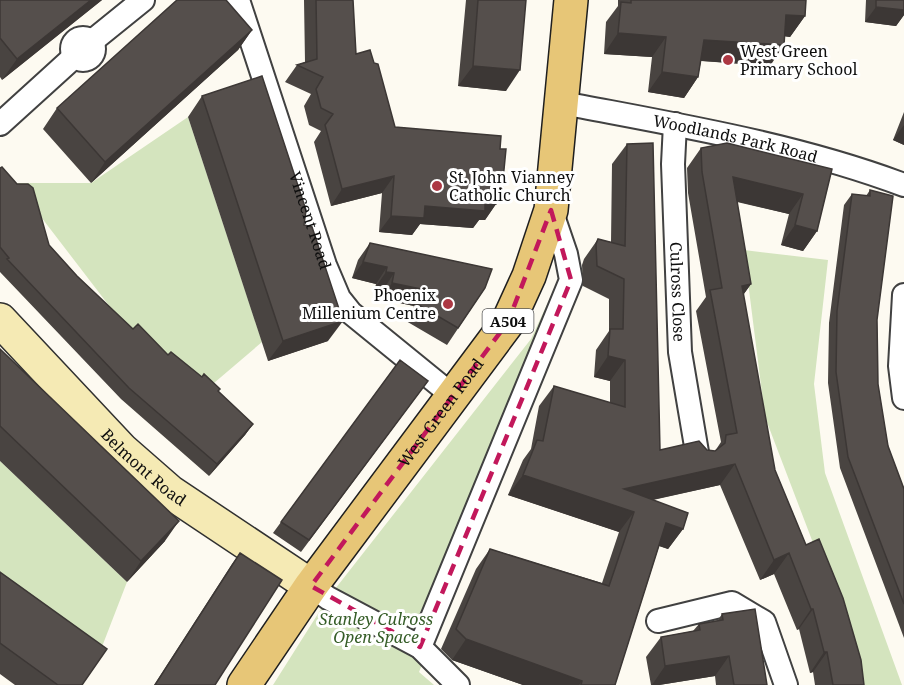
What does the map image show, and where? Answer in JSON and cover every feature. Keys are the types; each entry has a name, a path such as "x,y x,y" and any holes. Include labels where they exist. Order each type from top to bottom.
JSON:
{"main road":[{"name":"West Green Road","path":"244,685 311,586 508,322 529,276 551,210 563,103 571,0"},
{"name":"Belmont Road","path":"0,320 122,450 170,492 311,586"}],"street":[{"path":"0,124 83,49 143,0"},
{"name":"Vincent Road","path":"238,0 325,265 339,298 351,313 453,396"},
{"name":"Woodlands Park Road","path":"563,103 675,124 848,164 904,185"},
{"name":"Culross Close","path":"675,124 673,164 680,352 698,458"},
{"path":"420,647 571,280 566,254 551,210"},
{"path":"904,295 900,366 904,398"},
{"path":"311,586 328,598 420,647 458,685"},
{"path":"658,621 732,603 764,622 786,685"}],"highlighted area":[{"path":"551,210 571,280 420,647 311,586 508,322"}],"green space":[{"path":"188,117 262,342 214,383 140,346 15,183 91,183"},
{"path":"744,250 828,260 814,384 825,473 902,685 853,685 823,569 765,417"},
{"name":"Stanley Culross Open Space","path":"567,261 584,271 419,672 434,685 273,685 328,598 531,339"},
{"path":"0,461 127,582 93,670 0,611"}],"building":[{"path":"0,0 91,0 17,59 0,38"},
{"path":"177,0 226,0 252,30 105,162 57,108"},
{"path":"316,0 353,0 356,54 370,50 374,63 378,64 395,127 501,136 500,149 506,149 502,190 498,190 496,204 485,203 485,211 425,206 424,218 391,216 394,176 342,189 325,125 333,114 321,108 316,89 323,77 297,65 317,59"},
{"path":"478,0 526,0 520,70 473,66"},
{"path":"631,0 806,0 805,16 786,15 784,45 704,40 698,77 662,72 666,37 618,33 621,2 631,3"},
{"path":"876,0 904,0 904,10 876,7"},
{"path":"262,76 306,210 304,225 312,227 343,321 283,341 202,96"},
{"path":"653,143 660,450 699,441 707,450 715,451 725,443 726,435 737,433 710,290 722,288 702,172 701,148 727,143 832,169 817,231 795,225 803,194 733,177 751,284 742,286 775,470 806,545 819,539 843,598 861,660 864,685 833,685 827,652 824,652 813,609 811,609 789,553 774,560 735,464 624,489 688,513 683,529 666,523 615,685 581,685 582,681 466,639 456,629 490,549 609,586 634,512 523,475 537,440 543,441 554,386 625,407 625,360 608,356 610,329 623,329 624,279 597,266 596,244 598,239 625,246 627,144"},
{"path":"2,167 17,184 28,184 33,188 49,245 77,276 133,329 138,324 168,355 171,352 202,377 204,374 220,389 218,391 253,424 217,464 129,388 7,259 9,258 0,247 0,168"},
{"path":"870,190 893,196 877,320 878,384 888,446 904,489 904,604 848,457 836,372 837,311 852,194 870,196"},
{"path":"370,243 492,269 485,288 458,328 417,304 426,290 392,283 394,273 386,272 387,267 363,262"},
{"path":"0,349 179,521 141,561 0,426"},
{"path":"400,360 428,381 309,540 281,522"},
{"path":"240,553 282,580 215,685 155,685"},
{"path":"0,572 107,649 82,685 58,685 0,643"},
{"path":"755,609 767,685 734,685 729,656 665,666 661,637 700,630 699,624 723,620 722,614"}],"place":[{"name":"West Green Primary School","path":"728,60"},
{"name":"St. John Vianney Catholic Church","path":"437,186"},
{"name":"Phoenix Millenium Centre","path":"448,304"}]}
